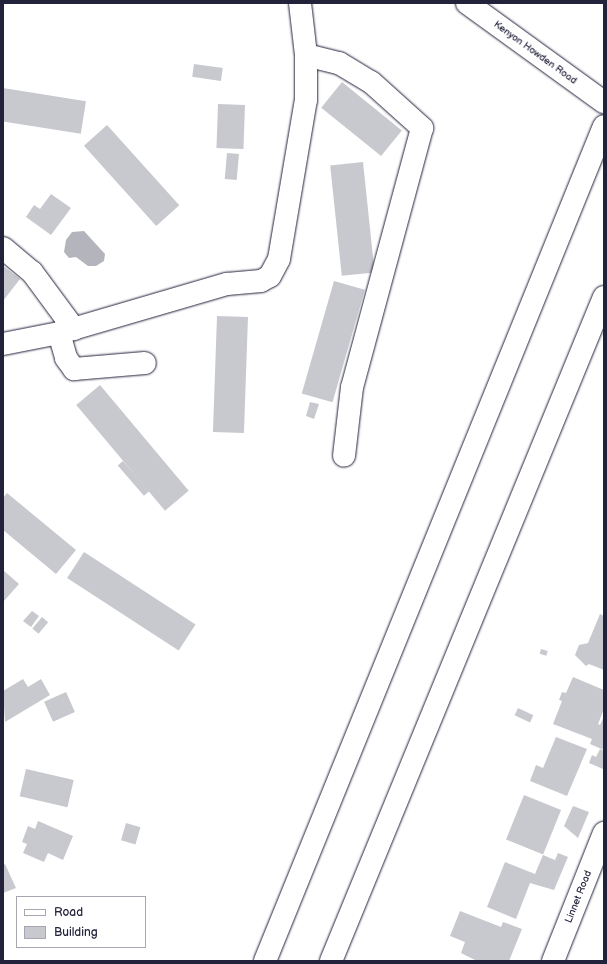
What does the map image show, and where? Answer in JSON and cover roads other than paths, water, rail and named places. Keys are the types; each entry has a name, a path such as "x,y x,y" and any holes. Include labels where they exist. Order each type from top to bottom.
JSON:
{"main road":[{"path":"3,344 66,331 227,284 261,281 270,276 279,259 302,126 307,79 306,55 300,3"},
{"name":"Kenyon Howden Road","path":"467,3 604,102"},
{"path":"306,55 339,63 371,82 422,128 352,387 344,456"},
{"path":"264,961 604,126"},
{"path":"3,248 32,272 66,331 66,358 74,369 145,363"},
{"path":"331,961 604,297"},
{"name":"Linnet Road","path":"553,961 604,833"}]}
